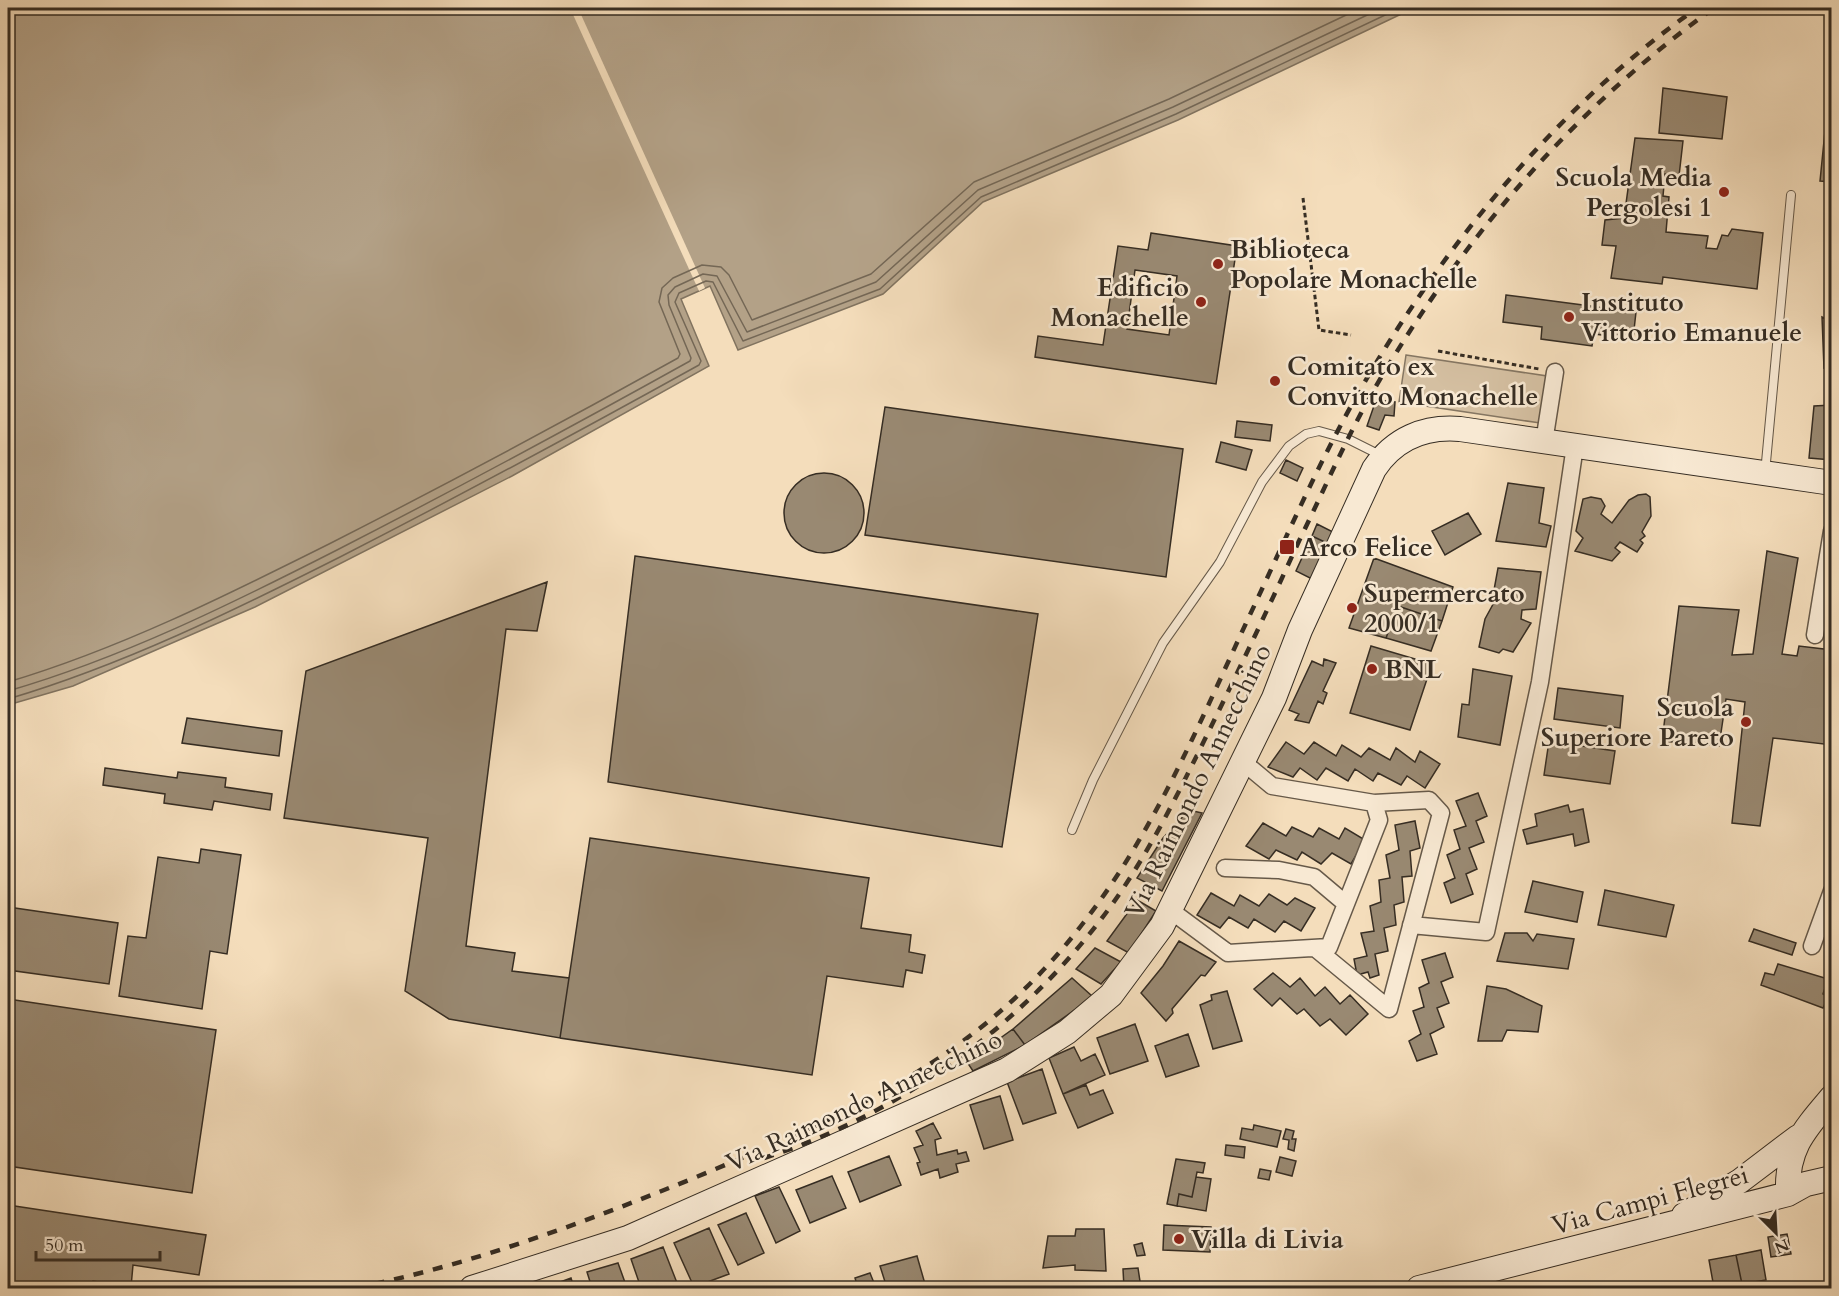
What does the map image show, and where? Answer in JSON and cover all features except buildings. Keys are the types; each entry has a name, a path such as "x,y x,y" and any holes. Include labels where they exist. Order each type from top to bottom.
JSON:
{"street":[{"path":"1544,442 1555,372"},
{"name":"Via Raimondo Annecchino","path":"472,1288 628,1238 1007,1070 1067,1032 1111,996 1162,926 1274,698 1300,630 1382,456 1412,435 1446,428 1832,483"},
{"path":"1411,925 1486,933 1540,682 1575,446"},
{"path":"1815,635 1832,531"},
{"path":"1242,761 1272,786 1374,803 1429,800 1441,813 1389,1009 1315,948"},
{"path":"1170,910 1228,953 1329,947 1379,820 1374,803"},
{"path":"1225,868 1279,870 1314,877 1346,904"},
{"path":"1812,946 1832,891"},
{"name":"Via Campi Flegrei","path":"1419,1288 1788,1194 1788,1166 1798,1137 1832,1098"},
{"path":"1669,1225 1703,1201 1740,1181 1798,1137"},
{"path":"1788,1194 1806,1184 1832,1178"},
{"path":"1788,1194 1810,1196 1832,1192"}],"lane":[{"path":"1765,473 1791,195"},
{"path":"1072,830 1093,780 1163,643 1220,562 1262,482 1289,447 1306,434 1319,432 1348,439 1382,456"}],"path":[{"path":"1303,198 1319,330 1351,335"},
{"path":"1438,351 1555,372"}],"shaded area":[{"path":"1406,355 1547,376 1540,423 1399,402"}],"water":[{"path":"8,8 1414,8 1178,120 983,202 883,294 738,350 710,286 681,299 709,366 512,476 255,607 73,686 8,705"}],"pier":[{"path":"570,8 578,8 705,288 699,291"}],"railway":[{"path":"355,1288 440,1268 524,1242 689,1180 802,1132 855,1107 905,1079 953,1048 999,1012 1043,971 1111,885 1157,808 1198,727 1325,455 1356,397 1405,317 1477,218 1558,126 1602,84 1697,8"},
{"path":"764,1158 814,1140 863,1117 910,1091 956,1061 1038,991 1075,952 1108,910 1135,870 1182,786 1349,437 1370,396 1415,323 1489,222 1572,129 1617,86 1714,8"}],"place":[{"name":"Scuola Media Pergolesi 1","path":"1724,192"},
{"name":"Biblioteca Popolare Monachelle","path":"1218,264"},
{"name":"Edificio Monachelle","path":"1201,302"},
{"name":"Instituto Vittorio Emanuele","path":"1569,317"},
{"name":"Comitato ex Convitto Monachelle","path":"1275,381"},
{"name":"Arco Felice","path":"1287,547"},
{"name":"Supermercato 2000/1","path":"1352,608"},
{"name":"BNL","path":"1372,669"},
{"name":"Scuola Superiore Pareto","path":"1746,722"},
{"name":"Villa di Livia","path":"1179,1239"}]}
